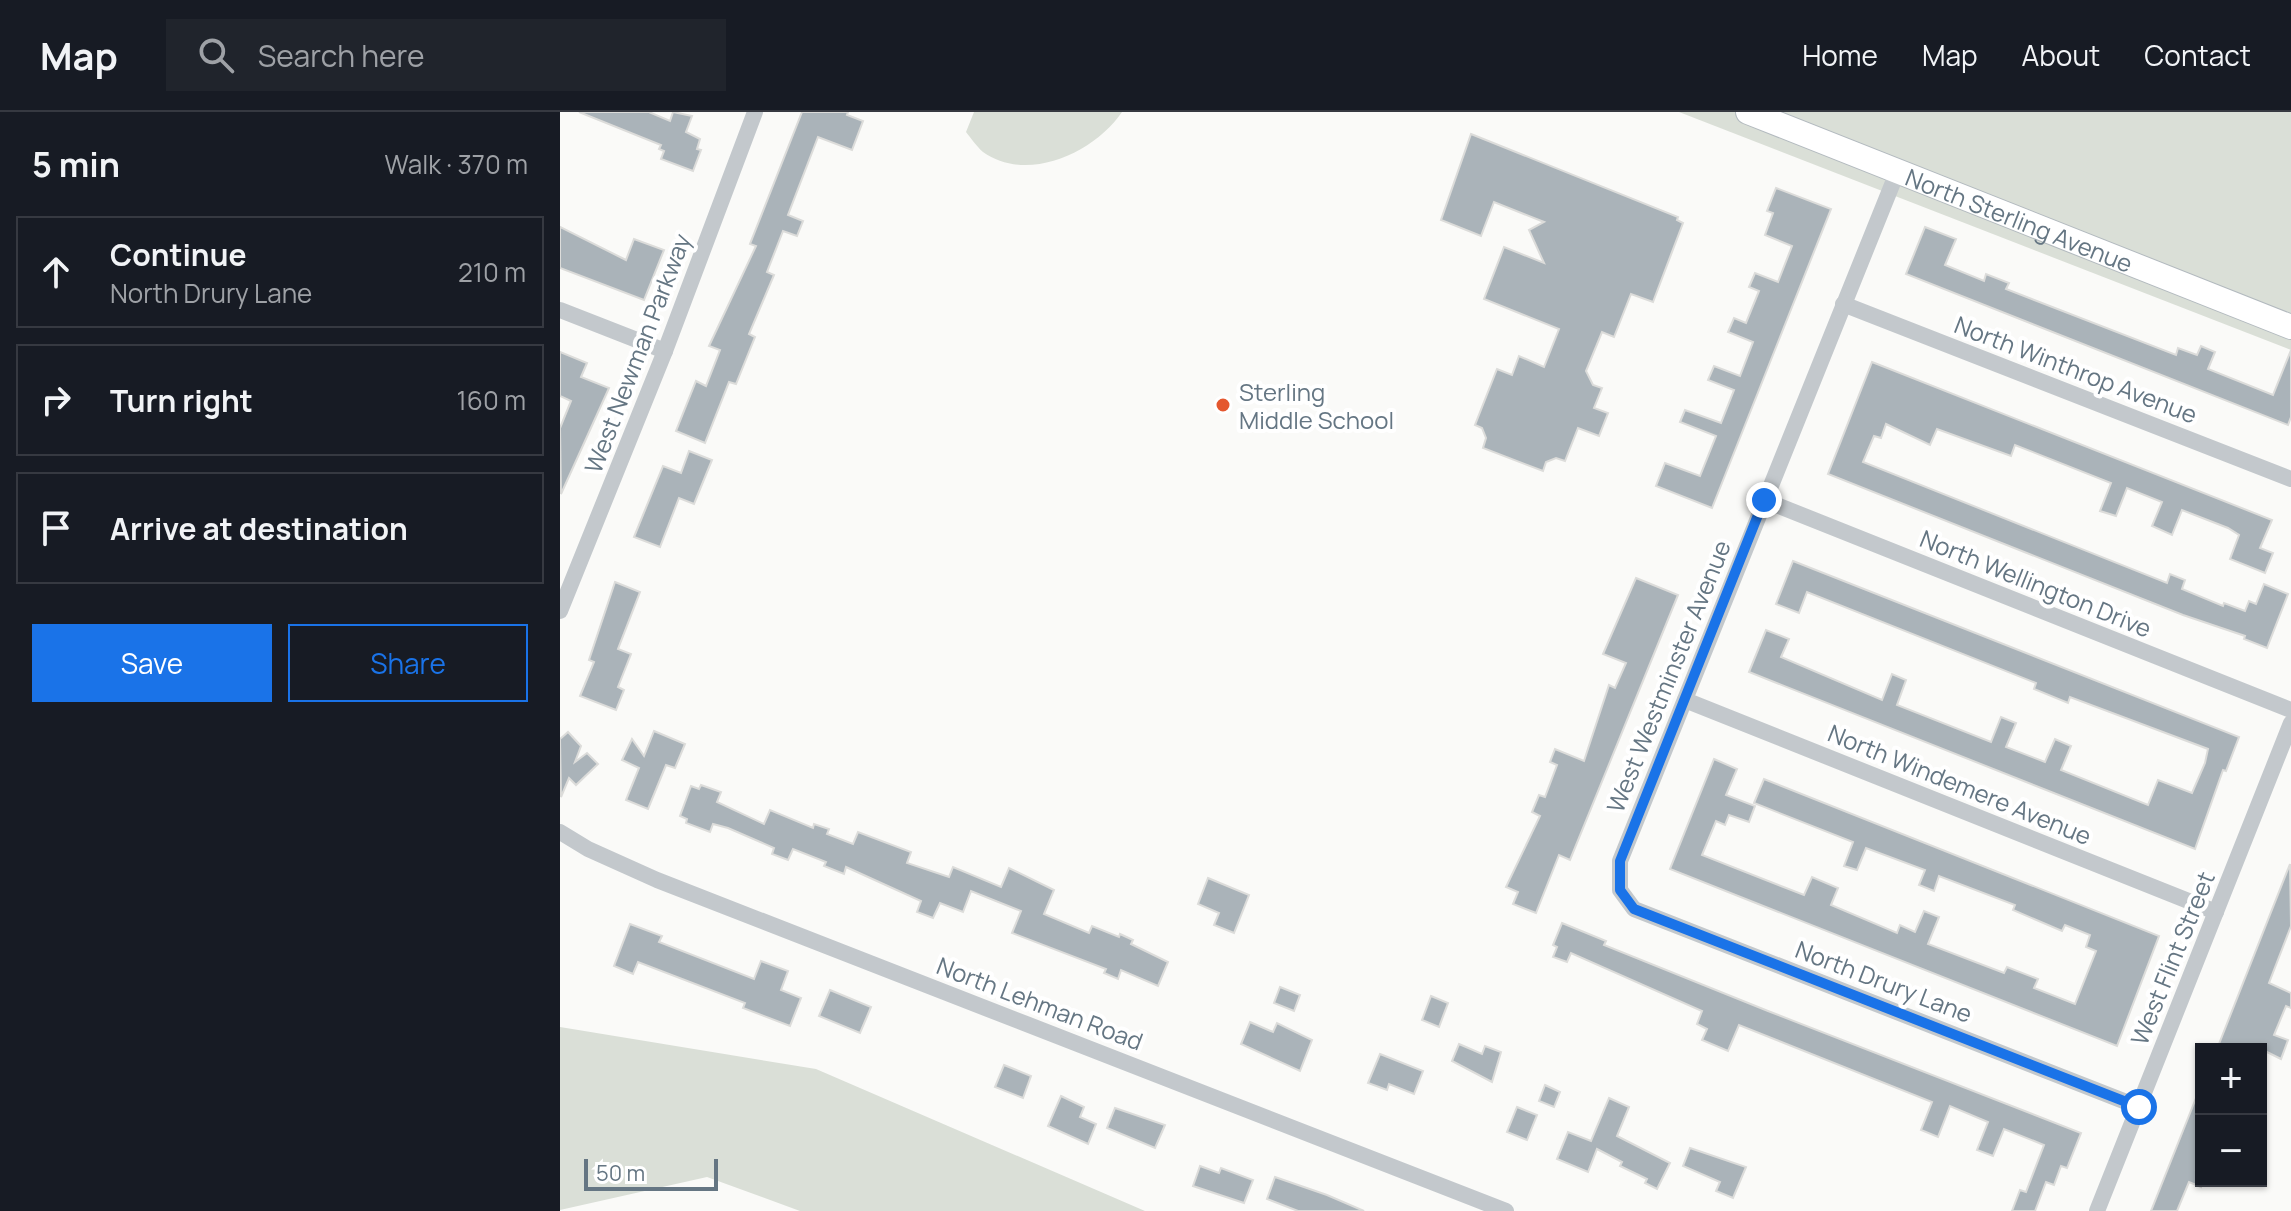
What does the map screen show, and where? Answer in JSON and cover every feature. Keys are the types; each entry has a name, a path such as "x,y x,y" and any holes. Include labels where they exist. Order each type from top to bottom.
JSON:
{"main road":[{"name":"North Sterling Avenue","path":"1748,112 2291,327"}],"street":[{"name":"West Newman Parkway","path":"560,611 665,351 755,112"},
{"name":"West Westminster Avenue","path":"1620,890 1620,861 1898,170"},
{"name":"North Winthrop Avenue","path":"1843,304 2291,479"},
{"path":"560,310 665,351"},
{"name":"North Wellington Drive","path":"1764,500 2291,710"},
{"name":"North Windemere Avenue","path":"1685,700 2216,912"},
{"name":"West Flint Street","path":"2097,1211 2291,723"},
{"name":"North Lehman Road","path":"560,832 588,849 657,880 1506,1211"},
{"name":"North Drury Lane","path":"1620,890 1634,909 2139,1107"}],"shaded area":[{"path":"974,112 1122,112 1110,127 1078,151 1040,164 1020,165 1001,161 979,148 966,132"},
{"path":"1679,112 2291,112 2291,350"},
{"path":"560,1027 816,1069 1145,1211 800,1211 707,1177 560,1210"}],"building":[{"path":"579,112 649,112 670,121 673,112 692,116 686,132 700,139 697,149 701,150 693,171 661,159 664,151 659,149 661,145"},
{"path":"802,112 848,112 847,115 863,121 852,150 818,137 788,215 803,221 797,236 783,231 767,272 774,275 749,334 755,337 736,384 729,382 705,443 676,431 696,381 706,386 720,350 709,346 756,246 750,244"},
{"path":"1471,134 1678,217 1677,220 1683,223 1653,302 1631,294 1614,337 1602,332 1586,371 1593,385 1602,388 1594,408 1608,413 1599,436 1578,428 1565,461 1556,458 1546,462 1543,471 1483,448 1486,438 1482,428 1475,425 1497,369 1512,375 1519,356 1544,367 1559,329 1484,299 1504,247 1544,263 1529,230 1544,222 1494,202 1481,236 1441,220"},
{"path":"1776,188 1831,209 1712,508 1656,486 1665,463 1700,476 1716,436 1680,422 1685,410 1721,423 1734,390 1708,380 1714,366 1740,376 1753,342 1728,332 1734,318 1746,323 1759,291 1749,287 1755,273 1778,282 1792,246 1765,235 1773,213 1767,211"},
{"path":"560,227 626,260 634,239 664,250 644,300 560,268"},
{"path":"1925,227 1956,239 1945,265 1984,281 1986,274 2009,283 2006,289 2176,355 2178,348 2197,355 2201,346 2215,352 2208,369 2273,395 2291,350 2291,417 2288,425 1906,274"},
{"path":"560,352 587,363 581,377 609,388 561,494 560,428 571,401 560,396"},
{"path":"1872,362 2272,520 2260,548 2273,553 2265,573 2230,559 2239,535 2228,528 2182,510 2172,535 2152,526 2162,502 2127,488 2116,516 2100,511 2111,483 2015,445 2011,456 1937,429 1930,445 1886,424 1881,438 1874,436 1863,462 2167,583 2170,574 2185,580 2182,589 2223,606 2224,603 2245,611 2249,601 2256,604 2264,584 2288,594 2267,648 2244,639 2245,636 2183,615 1828,474"},
{"path":"689,451 712,460 694,504 679,498 660,547 634,537 663,466 681,473"},
{"path":"1793,561 2239,737 2226,771 2223,770 2195,849 1749,672 1766,630 1789,639 1781,657 1882,700 1892,674 1906,680 1897,705 1991,742 2001,717 2016,723 2006,747 2045,762 2055,739 2071,746 2061,770 2148,805 2158,780 2192,793 2205,763 2208,749 2070,697 2068,703 2034,689 2036,683 1807,592 1799,613 1776,604"},
{"path":"1636,578 1678,595 1570,860 1559,855 1536,913 1513,904 1518,892 1506,887 1540,816 1532,812 1539,795 1545,797 1557,765 1550,762 1555,749 1584,761 1609,685 1615,688 1626,663 1603,654"},
{"path":"615,582 640,592 618,649 631,654 618,687 624,690 616,710 580,696 594,662 589,660"},
{"path":"654,731 685,744 675,768 666,765 648,809 626,800 639,768 622,760 632,739 644,756"},
{"path":"568,732 581,746 575,762 587,753 598,764 576,785 569,778 561,797 560,739"},
{"path":"1714,759 1737,769 1726,795 1755,806 1749,822 1729,815 1725,825 1716,821 1702,855 1804,895 1812,877 1838,888 1831,905 1897,933 1900,925 1915,932 1924,911 1939,917 1928,944 2004,973 2007,967 2038,979 2034,988 2075,1004 2096,951 2086,947 2090,935 2065,925 2062,931 2013,910 2015,905 1939,876 1934,891 1919,885 1925,870 1866,848 1857,870 1844,866 1853,842 1754,803 1764,779 2159,936 2117,1046 1670,869"},
{"path":"701,785 721,792 717,802 764,824 770,810 813,828 814,824 829,829 827,834 853,844 858,832 911,852 907,863 949,877 953,867 1001,887 1009,868 1054,890 1044,914 1089,933 1092,926 1119,937 1120,934 1133,940 1131,944 1168,962 1158,986 1121,970 1118,979 1104,973 1106,969 1012,933 1021,911 971,891 963,912 940,903 933,918 917,912 921,901 846,867 844,874 824,866 826,862 793,849 788,860 772,854 774,848 728,828 713,824 710,832 686,823 687,819 680,816 691,786 699,789"},
{"path":"2290,864 2291,926 2269,983 2291,993 2291,1008 2286,1006 2274,1035 2288,1040 2281,1059 2267,1052 2267,1043 2219,1043"},
{"path":"1208,878 1249,895 1234,933 1214,925 1219,913 1198,904"},
{"path":"1562,923 1606,941 1604,945 2081,1133 2067,1168 2061,1166 2054,1185 2046,1182 2035,1211 2012,1211 2020,1190 2026,1192 2044,1145 2004,1129 1993,1156 1977,1150 1988,1122 1950,1106 1938,1137 1921,1130 1932,1102 1739,1025 1728,1051 1702,1040 1707,1029 1697,1024 1702,1011 1571,953 1567,962 1553,957 1557,947 1553,945"},
{"path":"630,924 662,936 659,942 754,979 761,961 788,971 781,990 801,998 790,1026 743,1008 745,1003 638,962 633,974 614,966"},
{"path":"1280,987 1300,995 1294,1011 1274,1003"},
{"path":"830,990 871,1007 860,1033 819,1016"},
{"path":"1431,996 1448,1003 1439,1027 1422,1020"},
{"path":"1250,1022 1273,1032 1277,1023 1312,1040 1300,1071 1241,1044"},
{"path":"1459,1044 1482,1054 1485,1046 1501,1052 1492,1082 1452,1061"},
{"path":"1380,1054 1423,1071 1414,1094 1389,1084 1387,1090 1368,1083"},
{"path":"1004,1065 1031,1076 1023,1098 995,1087"},
{"path":"1545,1085 1560,1092 1554,1107 1539,1101"},
{"path":"1061,1096 1084,1107 1080,1117 1096,1124 1088,1144 1048,1126"},
{"path":"1609,1098 1629,1107 1617,1136 1670,1163 1657,1189 1645,1183 1647,1179 1620,1166 1622,1162 1597,1149 1588,1172 1557,1159 1568,1132 1591,1141"},
{"path":"2195,1101 2195,1184 2189,1182 2177,1211 2151,1211"},
{"path":"1517,1107 1537,1115 1527,1140 1507,1132"},
{"path":"1115,1108 1165,1125 1155,1148 1107,1128"},
{"path":"1690,1148 1746,1167 1733,1198 1716,1191 1720,1182 1683,1166"},
{"path":"1200,1166 1219,1173 1221,1168 1253,1180 1244,1203 1193,1186"},
{"path":"1275,1177 1364,1211 1298,1211 1267,1199"}],"place":[{"name":"Sterling Middle School","path":"1223,405"}],"route":[{"path":"1764,500 1620,861 1620,890 1634,909 2139,1107"}]}
